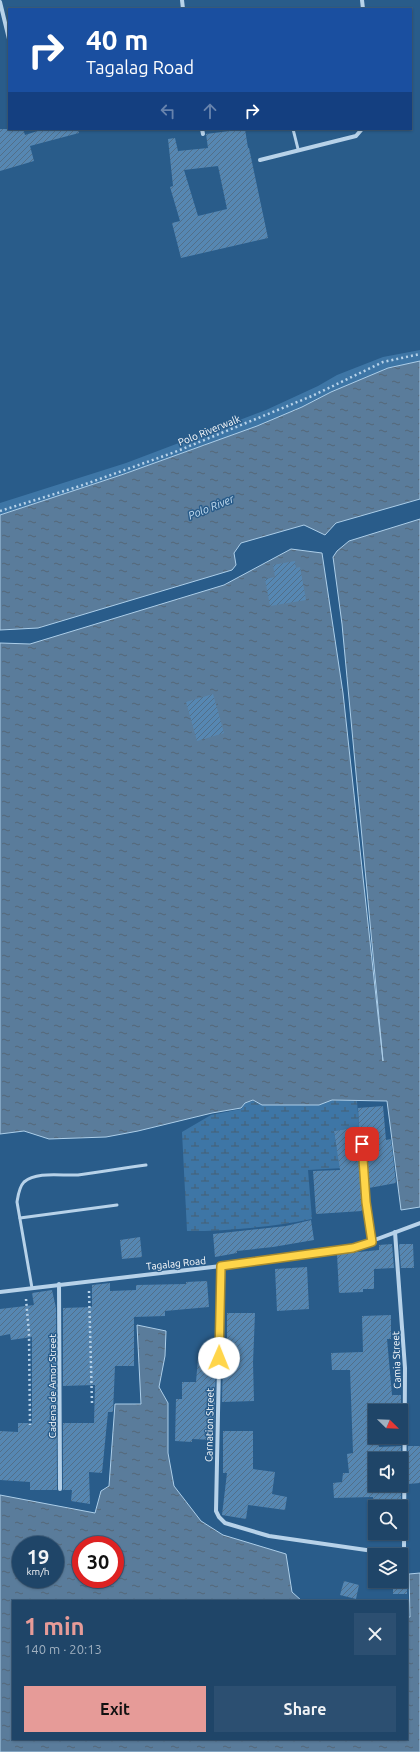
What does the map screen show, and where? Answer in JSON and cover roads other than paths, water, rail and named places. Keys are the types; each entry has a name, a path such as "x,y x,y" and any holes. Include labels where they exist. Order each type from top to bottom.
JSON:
{"street":[{"path":"0,2 8,35"},
{"path":"202,130 203,134"},
{"path":"260,160 298,149 356,136 361,130"},
{"path":"362,1144 366,1202 372,1242"},
{"name":"Tagalag Road","path":"0,1292 221,1266 353,1248 420,1223"},
{"name":"Camia Street","path":"216,1511 224,1523 269,1536 401,1555 403,1552 405,1368 395,1232"},
{"name":"Carnation Street","path":"216,1511 221,1266"},
{"name":"Cadena de Amor Street","path":"59,1284 60,1488"}],"lane":[{"path":"293,130 298,149"},
{"path":"32,1288 17,1202 20,1188 23,1183 30,1178 78,1175 146,1165"},
{"path":"20,1218 117,1205"}],"water":[{"name":"Polo River","path":"420,361 420,499 336,523 325,535 304,525 241,543 234,553 236,565 232,570 38,628 0,630 0,515 124,474 257,426 388,368"},
{"path":"420,519 420,1207 401,1210 387,1101 332,1100 319,1105 262,1105 253,1100 245,1103 241,1108 212,1113 138,1131 106,1137 49,1139 24,1131 0,1134 0,643 30,644 224,585 291,549 322,553 343,693 383,1061 342,624 333,557 337,551 349,541"},
{"path":"137,1325 166,1331 165,1356 159,1387 168,1403 168,1453 174,1486 201,1521 223,1535 286,1554 292,1592 301,1600 12,1600 12,1740 408,1740 408,1617 410,1617 409,1574 420,1573 420,1752 0,1752 0,1495 95,1513 101,1491 109,1486 115,1404 141,1404"}]}
